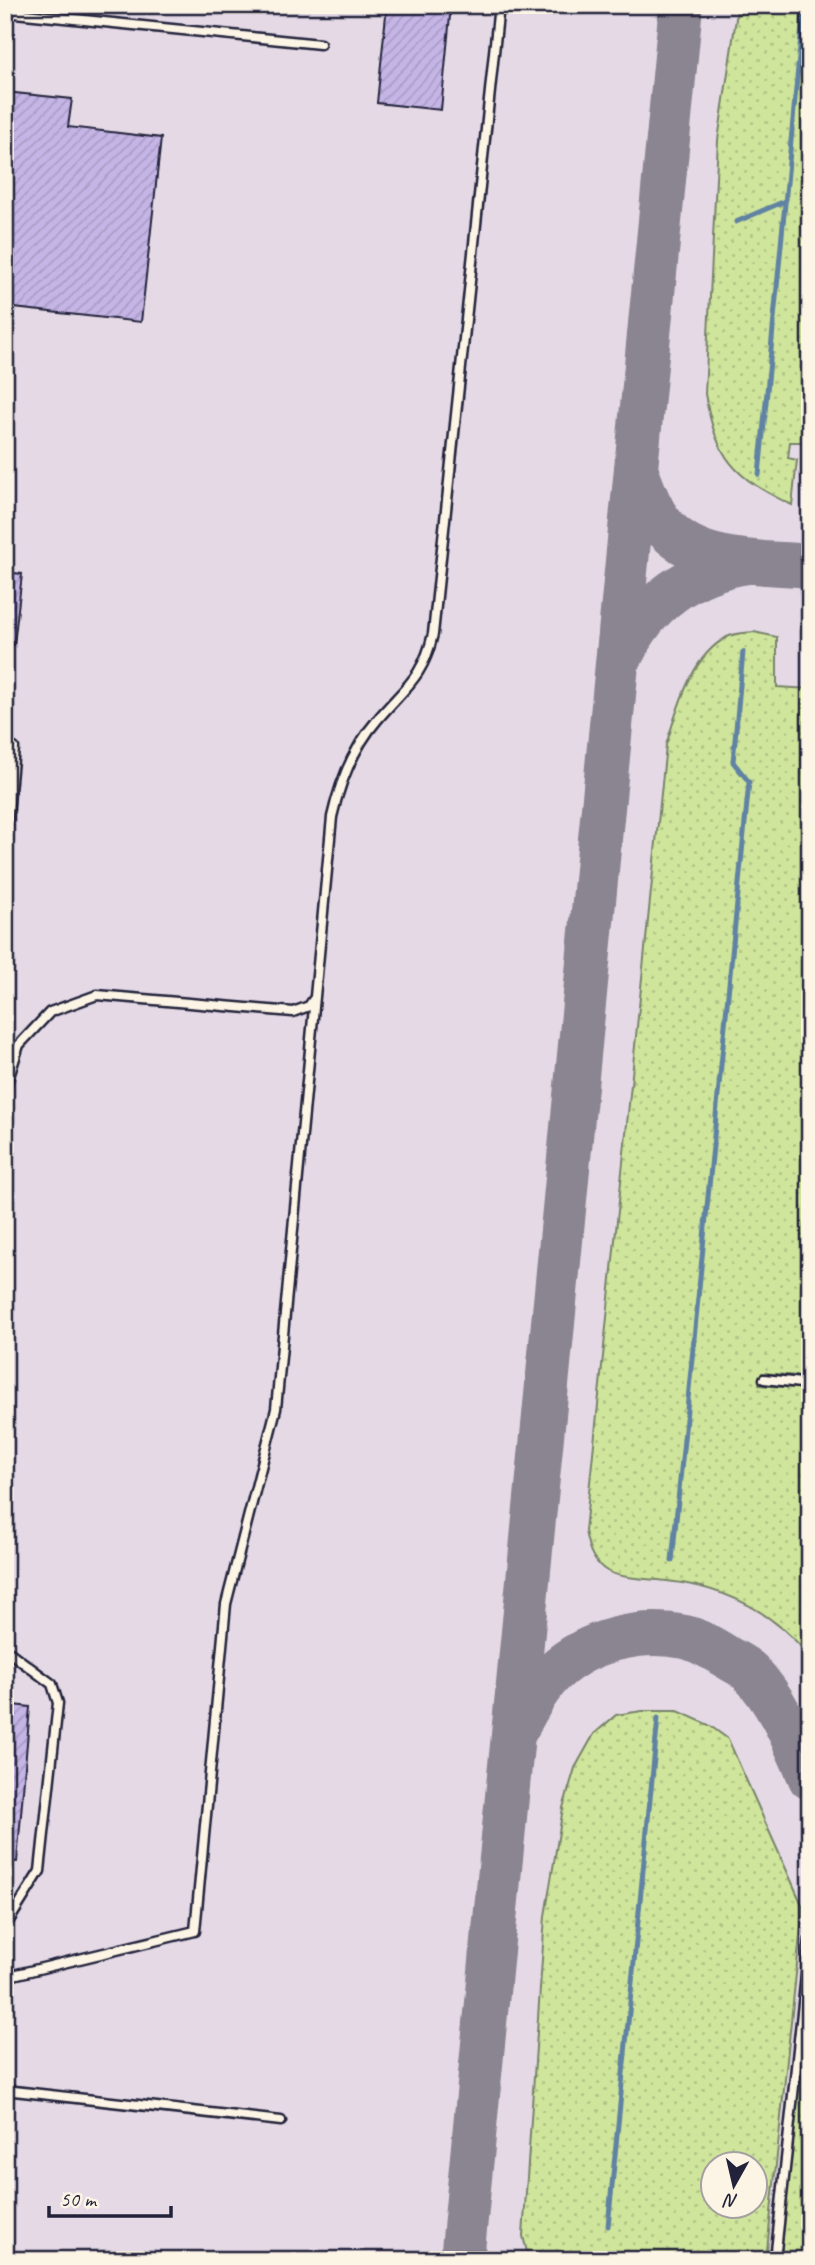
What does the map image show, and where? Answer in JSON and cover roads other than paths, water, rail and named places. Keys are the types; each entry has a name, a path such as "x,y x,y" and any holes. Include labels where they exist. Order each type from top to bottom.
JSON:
{"lane":[{"path":"5,1977 194,1931 226,1604 276,1409 332,817 348,764 377,720 418,676 428,658 433,634 499,5"},
{"path":"5,12 320,44"},
{"path":"5,847 14,748"},
{"path":"5,1105 19,1045 50,1012 97,995 293,1013 309,1006 315,997"},
{"path":"764,1379 810,1384"},
{"path":"5,1649 52,1684 58,1703 40,1871 5,1927"},
{"path":"775,2260 810,1939"},
{"path":"5,2090 281,2121"}],"waterway":[{"path":"759,475 804,5"},
{"path":"736,222 785,201"},
{"path":"672,1561 749,782 733,762 743,652"},
{"path":"608,2226 658,1718"}]}
